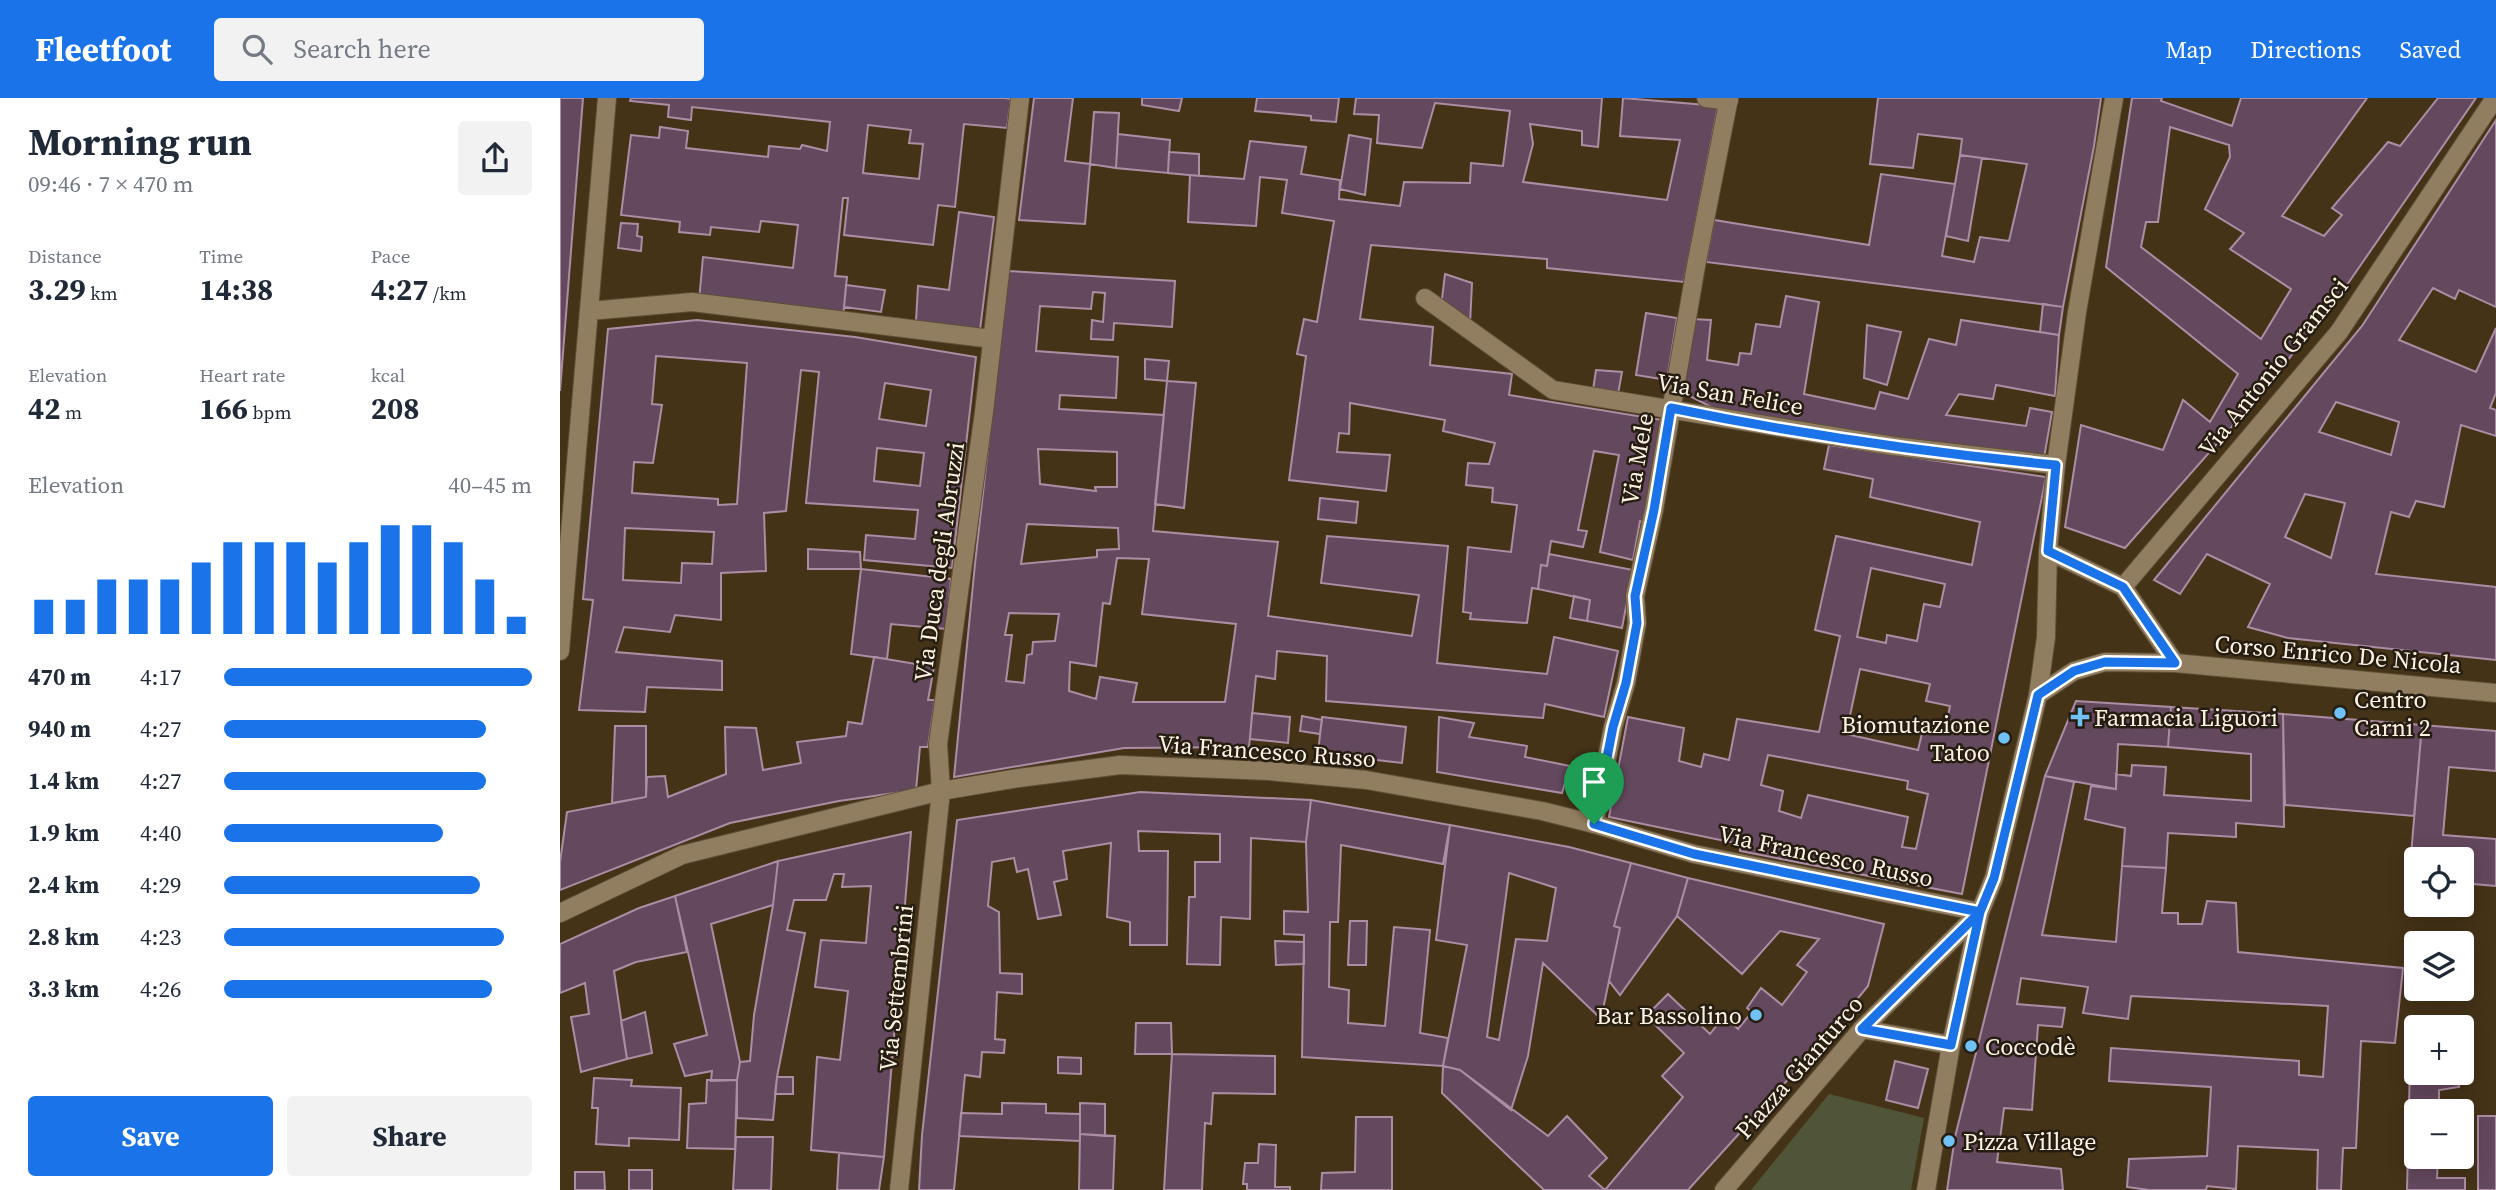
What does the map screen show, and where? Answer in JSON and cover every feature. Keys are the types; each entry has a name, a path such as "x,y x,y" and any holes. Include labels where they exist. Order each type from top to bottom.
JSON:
{"street":[{"path":"560,651 607,98"},
{"name":"Via Duca degli Abruzzi","path":"941,791 938,744 992,339 1020,98"},
{"name":"Via Mele","path":"1594,824 1613,727 1626,683 1637,623 1635,596 1654,510 1729,99 1706,98"},
{"path":"1926,1190 1951,1045 1980,912 1994,878 2038,695 2046,637 2048,551 2056,465 2077,312 2114,98"},
{"name":"Via Antonio Gramsci","path":"2123,587 2339,332 2495,98"},
{"name":"Via San Felice","path":"1425,298 1553,390 1893,446 2056,465"},
{"path":"589,311 692,302 992,339"},
{"path":"2048,551 2123,587 2175,663"},
{"name":"Corso Enrico De Nicola","path":"2038,695 2074,671 2105,662 2175,663 2496,693"},
{"name":"Via Francesco Russo","path":"560,913 681,855 941,791 1120,765 1269,771 1366,780 1542,811 1694,854 1980,912"},
{"name":"Via Settembrini","path":"899,1190 941,791"},
{"name":"Piazza Gianturco","path":"1724,1190 1862,1029 1980,912"},
{"path":"1862,1029 1951,1045"}],"green space":[{"path":"1829,1094 1924,1118 1911,1190 1751,1190"}],"building":[{"path":"560,98 583,98 560,391"},
{"path":"631,98 1011,99 1007,128 964,124 955,207 938,205 933,245 844,235 848,198 843,198 835,276 847,277 843,317 699,301 703,257 793,268 798,225 761,221 759,232 711,227 710,235 679,232 680,222 621,215 631,135 659,138 660,127 688,131 686,148 768,157 769,146 800,149 802,145 827,151 830,122 692,107 691,120 668,117 669,105 630,101","holes":["868,125 911,130 909,143 923,144 919,179 863,173"]},
{"path":"1034,98 1073,98 1065,161 1090,164 1085,224 1019,220"},
{"path":"1142,98 1182,98 1179,111 1142,105"},
{"path":"1257,98 1339,98 1336,122 1311,120 1311,116 1255,111"},
{"path":"1356,98 1602,98 1598,147 1582,145 1582,131 1530,124 1533,144 1523,182 1667,200 1680,140 1620,136 1623,98 1718,106 1684,282 1547,268 1547,259 1371,245 1360,319 1433,327 1430,365 1512,374 1509,395 1662,420 1633,560 1600,552 1619,455 1594,451 1578,530 1587,531 1583,547 1551,541 1547,566 1541,565 1538,589 1532,588 1527,623 1470,619 1471,613 1463,612 1468,547 1511,552 1517,505 1492,502 1493,488 1466,485 1468,463 1489,464 1495,443 1443,431 1445,420 1350,403 1349,434 1339,433 1337,452 1390,455 1386,491 1289,480 1306,356 1297,354 1304,319 1317,322 1334,221 1282,213 1287,180 1260,177 1256,226 1188,222 1190,175 1244,179 1250,141 1306,147 1301,174 1340,180 1339,199 1400,206 1404,182 1470,183 1471,163 1503,166 1510,111 1435,103 1422,148 1377,143 1379,115 1354,114"},
{"path":"1878,98 2101,98 2063,307 1706,262 1714,220 1869,245 1881,174 1955,184 1942,256 1974,262 1980,237 2009,241 2027,164 1960,155 1962,139 1918,134 1913,168 1870,164"},
{"path":"2132,98 2162,98 2161,101 2232,126 2241,98 2367,98 2282,216 2324,236 2342,215 2332,208 2388,142 2400,146 2438,98 2476,98 2349,282 2266,388 2125,548 2065,527 2081,425 2163,450 2183,400 2210,422 2238,374 2106,267","holes":["2170,127 2229,145 2230,157 2205,209 2244,233 2230,249 2291,289 2261,339 2141,247 2146,222 2158,222"]},
{"path":"1094,112 1119,113 1116,168 1090,164"},
{"path":"2496,120 2496,307 2459,290 2455,299 2433,288 2399,340 2476,372 2496,328 2496,393 2490,408 2496,410 2496,436 2461,425 2444,507 2416,501 2409,517 2391,512 2376,574 2496,587 2496,660 2288,638 2248,627 2270,584 2207,554 2180,594 2154,580 2362,326","holes":["2336,402 2399,422 2391,455 2319,432","2305,494 2345,503 2331,558 2285,537"]},
{"path":"1118,134 1170,140 1168,173 1116,168"},
{"path":"1349,135 1371,139 1365,195 1340,189"},
{"path":"1169,152 1199,154 1199,176 1168,173"},
{"path":"1960,155 1982,158 1968,241 1946,236"},
{"path":"959,212 994,217 980,330 916,321 918,286 949,290"},
{"path":"621,223 638,224 637,236 642,237 641,251 618,248"},
{"path":"1008,271 1175,281 1172,327 1114,323 1113,340 1091,339 1092,320 1103,322 1105,293 1093,292 1091,309 1040,306 1036,351 1118,357 1116,398 1060,395 1059,409 1164,415 1153,531 1278,542 1268,616 1412,636 1419,595 1321,583 1327,536 1448,546 1437,663 1547,674 1554,637 1618,651 1604,717 1545,704 1543,718 1326,701 1327,656 1277,651 1275,679 1256,676 1249,747 1124,748 954,777","holes":["1038,449 1117,452 1117,487 1095,487 1096,491 1040,484","1027,524 1118,528 1119,549 1097,550 1097,557 1021,564","1117,558 1149,559 1142,614 1236,624 1225,702 1133,702 1137,683 1100,677 1096,699 1069,691 1070,662 1096,666 1103,603 1110,604","1009,613 1059,614 1055,641 1033,642 1032,654 1027,655 1024,683 1006,681 1012,635 1005,635"]},
{"path":"1445,274 1472,283 1470,324 1441,307"},
{"path":"846,285 885,290 881,312 844,307"},
{"path":"1786,296 1819,302 1804,394 1875,409 1880,392 1908,399 1929,339 1956,345 1961,320 2059,335 2055,396 1996,385 1993,399 1959,394 1946,415 2026,426 2030,408 2052,412 2044,458 1736,416 1682,392 1692,319 1711,320 1707,360 1738,365 1740,353 1751,354 1756,324 1780,327"},
{"path":"2043,304 2063,307 2059,335 2040,332"},
{"path":"1646,313 1677,318 1667,380 1636,375"},
{"path":"697,320 855,337 976,357 952,568 864,560 866,535 915,539 918,510 806,503 819,372 801,370 786,511 764,513 766,571 721,573 721,620 675,615 670,632 624,627 616,652 722,661 722,690 647,687 645,712 579,710 593,600 583,599 608,329","holes":["656,356 747,363 737,504 718,505 718,499 632,493 634,462 653,463 662,405 652,404","885,383 931,390 926,426 879,419","877,448 924,453 920,486 874,481","625,528 714,532 712,564 682,563 681,583 623,580"]},
{"path":"1867,325 1901,332 1887,385 1864,378"},
{"path":"1145,359 1169,361 1167,381 1145,379"},
{"path":"1596,370 1622,372 1618,394 1593,390"},
{"path":"1167,381 1196,383 1184,508 1155,504"},
{"path":"1829,445 2046,477 1962,894 1740,851 1740,844 1609,817 1628,717 1684,728 1679,761 1701,767 1704,754 1729,760 1737,719 1819,732 1840,636 1815,630 1836,536 1972,565 1980,522 1870,497 1873,479 1824,469","holes":["1871,568 1945,584 1940,607 1924,604 1917,641 1887,635 1886,643 1857,637","1860,669 1930,684 1926,701 1950,706 1945,730 1924,725 1918,750 1846,734","1768,755 1908,781 1907,789 1928,794 1916,849 1902,847 1908,817 1808,795 1801,818 1779,811 1783,791 1761,785"]},
{"path":"1320,498 1358,502 1356,523 1318,519"},
{"path":"808,549 860,552 861,569 808,569"},
{"path":"1549,554 1633,570 1622,628 1587,621 1590,600 1538,589 1541,565 1547,566"},
{"path":"861,569 951,579 946,629 891,624 887,659 851,654"},
{"path":"1574,596 1590,600 1587,621 1570,618"},
{"path":"874,657 934,667 928,700 935,700 928,747 920,747 916,790 839,801 730,823 560,890 560,862 567,812 646,797 647,777 665,776 668,797 726,774 725,727 756,728 763,770 801,763 797,742 846,736 848,722 862,724"},
{"path":"2076,701 2171,707 2168,747 2118,744 2116,789 2045,776"},
{"path":"2171,707 2283,714 2284,827 2236,823 2236,837 2168,833 2166,868 2122,866 2125,828 2085,819 2091,786 2116,789 2116,774 2131,776 2132,765 2166,767 2164,795 2251,801 2251,754 2168,747"},
{"path":"1252,713 1290,717 1288,743 1250,739"},
{"path":"2283,714 2422,725 2414,816 2285,805"},
{"path":"1302,716 1322,720 1320,734 1300,731"},
{"path":"1322,717 1406,727 1402,763 1318,753"},
{"path":"1439,717 1474,723 1469,737 1527,746 1525,757 1570,766 1562,793 1437,772"},
{"path":"2422,725 2496,731 2496,771 2449,767 2443,835 2496,839 2496,886 2474,884 2474,847 2412,847"},
{"path":"615,726 646,726 646,797 612,803"},
{"path":"2045,776 2074,782 2042,935 2116,942 2122,866 2166,868 2162,913 2178,913 2178,924 2202,924 2207,901 2236,903 2238,952 2403,968 2395,1043 2361,1041 2356,1148 2343,1148 2341,1190 2317,1190 2318,1150 2238,1146 2236,1189 2207,1186 2206,1190 2149,1190 2127,1187 2129,1159 2207,1156 2211,1087 2109,1081 2111,1048 2299,1061 2299,1075 2323,1077 2328,1006 2131,996 2128,1019 2083,1013 2088,987 2021,978 2017,1004 2065,1008 2062,1027 2038,1025 2032,1110 2004,1108 1997,1162 2061,1169 2063,1190 1947,1190 1955,1137"},
{"path":"1140,792 1311,800 1306,842 1251,838 1250,919 1221,917 1220,965 1187,964 1189,897 1195,897 1195,862 1220,862 1220,834 1138,831 1139,851 1168,851 1167,945 1130,945 1130,922 1107,917 1111,843 1063,851 1067,879 1054,882 1061,915 1038,919 1028,869 1017,872 1014,858 992,862 988,906 999,912 1000,973 1022,974 1022,994 997,992 995,1039 1005,1040 1004,1053 982,1052 980,1077 965,1075 954,1190 919,1190 922,1135 957,820"},
{"path":"1311,800 1450,825 1443,864 1341,845 1338,922 1330,922 1329,987 1349,990 1348,1023 1385,1026 1394,927 1430,930 1420,1033 1448,1038 1443,1066 1302,1057 1304,935 1284,934 1284,911 1308,912 1306,842"},
{"path":"1450,825 1569,847 1631,863 1614,926 1620,928 1601,1019 1543,963 1528,1056 1511,1110 1460,1070 1443,1066 1467,945 1436,940","holes":["1509,873 1556,888 1547,941 1516,939 1499,1040 1487,1037"]},
{"path":"911,832 884,1157 811,1150 817,1057 840,1060 848,991 815,987 821,940 866,943 871,886 842,887 844,874 834,874 826,900 794,900 787,930 805,933 777,1077 773,1120 737,1118 737,1080 740,1062 750,1061 754,1015 778,861"},
{"path":"778,861 773,905 711,924 740,1062 737,1080 711,1081 712,1071 685,1076 674,1044 707,1035 675,896"},
{"path":"1631,863 1688,878 1677,916 1620,995 1609,981 1620,928 1614,926"},
{"path":"1688,878 1884,924 1868,986 1822,1042 1688,1190 1605,1190 1683,1097 1662,1076 1684,1053 1646,1016 1668,994 1710,1034 1724,1016 1738,1029 1752,1012 1747,1008 1761,988 1782,1005 1807,972 1797,965 1819,939 1780,931 1742,974 1677,916"},
{"path":"675,896 687,952 636,962 614,971 627,1059 581,1072 571,1017 589,1014 585,983 560,993 560,944 639,908"},
{"path":"1350,921 1367,921 1366,965 1348,965"},
{"path":"1275,941 1304,942 1304,964 1276,965"},
{"path":"645,1012 652,1053 627,1059 621,1021"},
{"path":"1136,1023 1171,1023 1172,1054 1135,1054"},
{"path":"1172,1054 1275,1056 1275,1094 1213,1093 1211,1124 1205,1123 1202,1190 1164,1190"},
{"path":"1058,1057 1081,1058 1081,1074 1058,1073"},
{"path":"1895,1061 1928,1069 1918,1108 1886,1100"},
{"path":"1443,1066 1460,1070 1548,1136 1567,1116 1607,1158 1589,1176 1605,1190 1544,1190 1442,1093"},
{"path":"777,1077 793,1077 793,1094 775,1094"},
{"path":"594,1078 632,1080 631,1086 681,1088 679,1140 629,1138 629,1146 596,1144 598,1108 592,1108"},
{"path":"707,1080 737,1080 735,1149 687,1148 689,1104 706,1103"},
{"path":"2410,1085 2459,1085 2439,1090 2439,1099 2409,1099"},
{"path":"1002,1103 1046,1104 1046,1113 1080,1114 1080,1141 959,1136 961,1113 1002,1114"},
{"path":"1080,1103 1105,1104 1105,1136 1080,1134"},
{"path":"2478,1116 2496,1116 2496,1190 2478,1190"},
{"path":"1356,1117 1392,1117 1392,1190 1321,1190 1322,1173 1355,1172"},
{"path":"1080,1134 1115,1136 1113,1190 1079,1190"},
{"path":"736,1137 773,1137 771,1190 733,1190"},
{"path":"1259,1144 1276,1145 1275,1187 1290,1187 1290,1190 1247,1190 1247,1184 1243,1184 1245,1163 1258,1163"},
{"path":"839,1153 884,1157 879,1190 837,1190"},
{"path":"2408,1169 2437,1169 2437,1178 2465,1178 2465,1190 2407,1190"},
{"path":"629,1170 652,1170 652,1190 629,1190"},
{"path":"575,1172 604,1172 605,1190 575,1190"}],"place":[{"name":"Centro Carni 2","path":"2340,713"},
{"name":"Farmacia Liguori","path":"2080,717"},
{"name":"Biomutazione Tatoo","path":"2004,738"},
{"name":"Bar Bassolino","path":"1756,1015"},
{"name":"Coccodè","path":"1971,1046"},
{"name":"Pizza Village","path":"1949,1141"}],"route":[{"path":"1594,824 1613,727 1626,683 1637,623 1635,596 1654,510 1671,408 1742,423 1893,446 2056,465 2048,551 2123,587 2175,663 2105,662 2074,671 2038,695 1994,878 1980,912 1862,1029 1951,1045 1980,912 1694,854 1594,824"}]}
